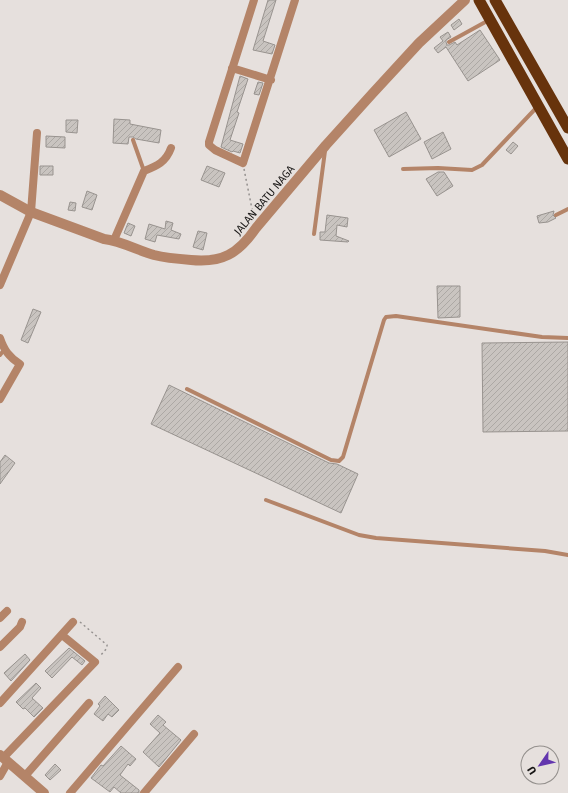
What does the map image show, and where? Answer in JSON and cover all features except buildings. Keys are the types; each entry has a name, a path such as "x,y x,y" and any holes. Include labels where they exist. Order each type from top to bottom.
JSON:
{"highway":[{"path":"479,0 568,158"},
{"path":"495,0 568,128"}],"street":[{"path":"254,0 209,145 214,150 243,163 271,80 295,0"},
{"name":"JALAN BATU NAGA","path":"1,197 31,212 104,240 114,240 154,254 174,259 201,261 216,260 231,254 247,242 256,228 326,145 419,43 465,0"},
{"path":"232,68 271,80"},
{"path":"0,285 31,212 37,133"},
{"path":"114,240 144,171 156,166 168,157 171,148"},
{"path":"0,338 2,353 20,364 0,399"},
{"path":"0,618 6,611"},
{"path":"0,648 20,627 22,622"},
{"path":"0,703 73,622"},
{"path":"0,776 4,758 95,662 62,635"},
{"path":"70,793 178,667"},
{"path":"25,776 89,703"},
{"path":"144,793 194,734"},
{"path":"4,758 44,793"}],"lane":[{"path":"449,42 490,19"},
{"path":"403,169 438,168 472,170 478,168 538,106"},
{"path":"133,140 144,171"},
{"path":"314,234 326,145"},
{"path":"556,215 568,209"},
{"path":"187,389 335,462 339,461 343,457 386,317 396,316 542,337 568,338"},
{"path":"266,500 364,536 482,547 545,551 568,555"}],"path":[{"path":"243,163 256,228"},
{"path":"73,622 78,620 107,645 107,648 95,662"}]}
